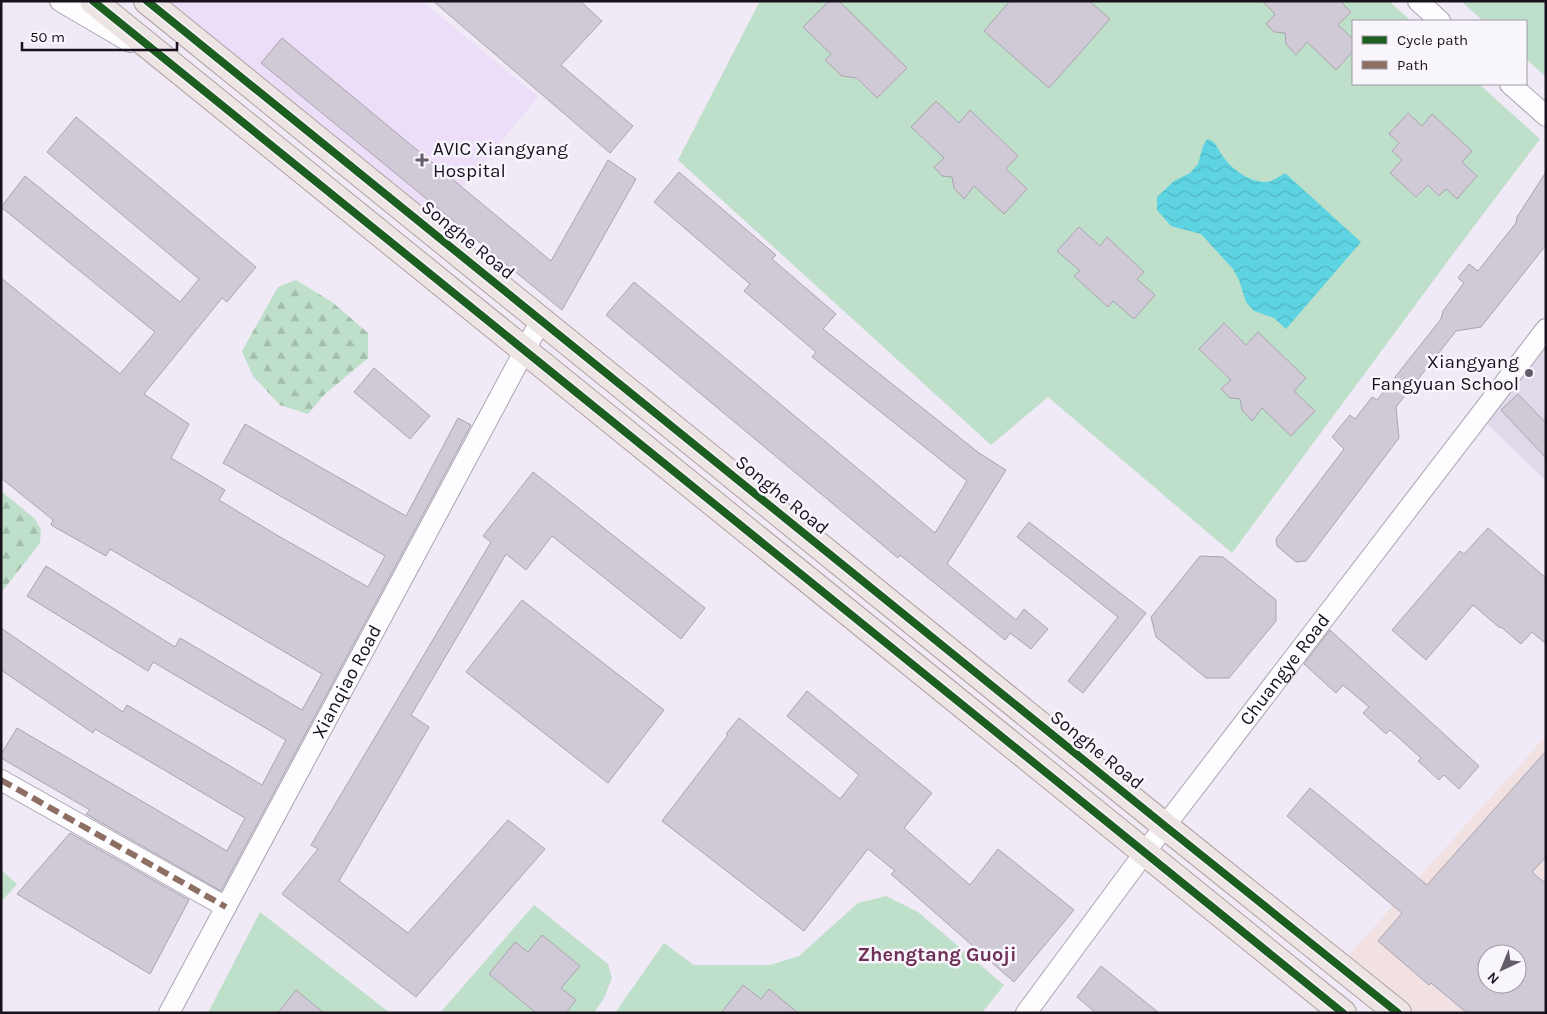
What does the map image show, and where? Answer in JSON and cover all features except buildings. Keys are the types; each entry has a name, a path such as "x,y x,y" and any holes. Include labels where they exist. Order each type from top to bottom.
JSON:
{"main road":[{"path":"93,1 1343,1013"},
{"name":"Songhe Road","path":"147,1 1398,1013"}],"street":[{"path":"60,1 182,74"},
{"path":"1418,1 1439,20"},
{"path":"1511,85 1546,116"},
{"name":"Xianqiao Road","path":"169,1013 541,320"},
{"name":"Chuangye Road","path":"1026,1013 1145,852 1546,329"},
{"path":"1,780 226,907"}],"shaded area":[{"name":"AVIC Xiangyang Hospital","path":"167,1 422,1 538,97 434,222"},
{"name":"Xiangyang Fangyuan School","path":"1546,329 1546,481 1479,416"},
{"path":"1546,736 1546,1013 1398,1013 1339,966"}],"green space":[{"path":"760,1 1389,1 1410,20 1352,20 1352,85 1480,85 1540,139 1232,553 1048,397 991,445 678,160"},
{"path":"1461,1 1546,1 1546,77 1527,60 1527,20 1482,20"},
{"path":"296,280 332,302 368,333 368,358 324,395 308,414 280,405 253,376 242,351 278,287"},
{"path":"1,491 35,519 41,530 40,543 1,593"},
{"path":"1,870 17,884 1,902"},
{"path":"886,896 918,912 1004,985 982,1013 615,1013 664,943 694,965 770,965 799,956 858,903"},
{"path":"534,905 608,964 612,978 604,998 594,1013 440,1013"},
{"path":"260,912 390,1013 208,1013"}],"water":[{"path":"1207,139 1214,143 1230,165 1248,178 1268,182 1285,173 1361,242 1286,329 1274,318 1254,311 1246,302 1239,280 1233,269 1201,234 1171,226 1157,210 1157,197 1174,181 1190,173 1198,164"}],"marked path":[{"path":"1,780 226,907"}],"cycle path":[{"path":"93,1 1343,1013"},
{"path":"147,1 1398,1013"}],"place":[{"name":"AVIC Xiangyang Hospital","path":"422,160"},
{"name":"Xiangyang Fangyuan School","path":"1529,373"}],"district":[{"name":"Zhengtang Guoji","path":"937,954"}]}
